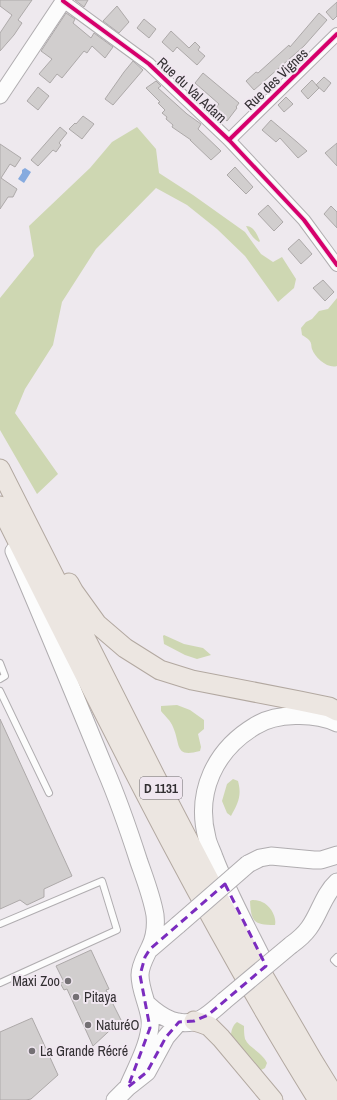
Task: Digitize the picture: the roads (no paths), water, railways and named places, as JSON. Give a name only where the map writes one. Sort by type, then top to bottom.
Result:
[{"type":"main road","points":[[0,465],[74,592],[97,624],[125,648],[160,670],[192,680],[300,701],[337,711]]},
{"type":"main road","name":"D 1131","points":[[0,469],[155,776],[214,889],[337,1100]]},
{"type":"main road","name":"D 1131","points":[[0,506],[182,865],[234,958],[318,1100]]},
{"type":"main road","points":[[0,520],[66,672],[119,803],[151,896],[155,915],[155,929],[150,949],[142,964],[140,975],[150,1020],[149,1037],[128,1088]]},
{"type":"main road","points":[[313,1061],[221,875],[207,838],[204,822],[204,800],[214,768],[223,753],[244,733],[258,724],[276,718],[294,716],[314,717],[337,723]]},
{"type":"main road","points":[[150,949],[248,864],[260,858],[271,856],[321,860],[337,855]]},
{"type":"main road","points":[[115,1100],[147,1072],[166,1037],[186,1022],[200,1019],[208,1015],[304,935],[310,927],[325,897],[337,882]]},
{"type":"main road","points":[[147,1004],[162,1017],[167,1019],[201,1023],[209,1026],[221,1038],[273,1100]]},
{"type":"street","points":[[0,96],[61,1]]},
{"type":"street","name":"Rue du Val Adam","points":[[61,1],[149,64],[229,140],[304,220],[337,265]]},
{"type":"street","name":"Rue des Vignes","points":[[229,140],[337,34]]},
{"type":"lane","points":[[0,663],[6,676],[0,679]]},
{"type":"lane","points":[[0,691],[49,793]]},
{"type":"lane","points":[[0,924],[102,881],[117,930],[0,983]]},
{"type":"lane","points":[[337,957],[334,960],[337,963]]},
{"type":"water","points":[[25,168],[31,172],[24,183],[18,179],[22,173],[22,170]]},
{"type":"place","name":"Maxi Zoo","points":[[68,981]]},
{"type":"place","name":"Pitaya","points":[[76,997]]},
{"type":"place","name":"NaturéO","points":[[88,1025]]},
{"type":"place","name":"La Grande Récré","points":[[32,1051]]}]
